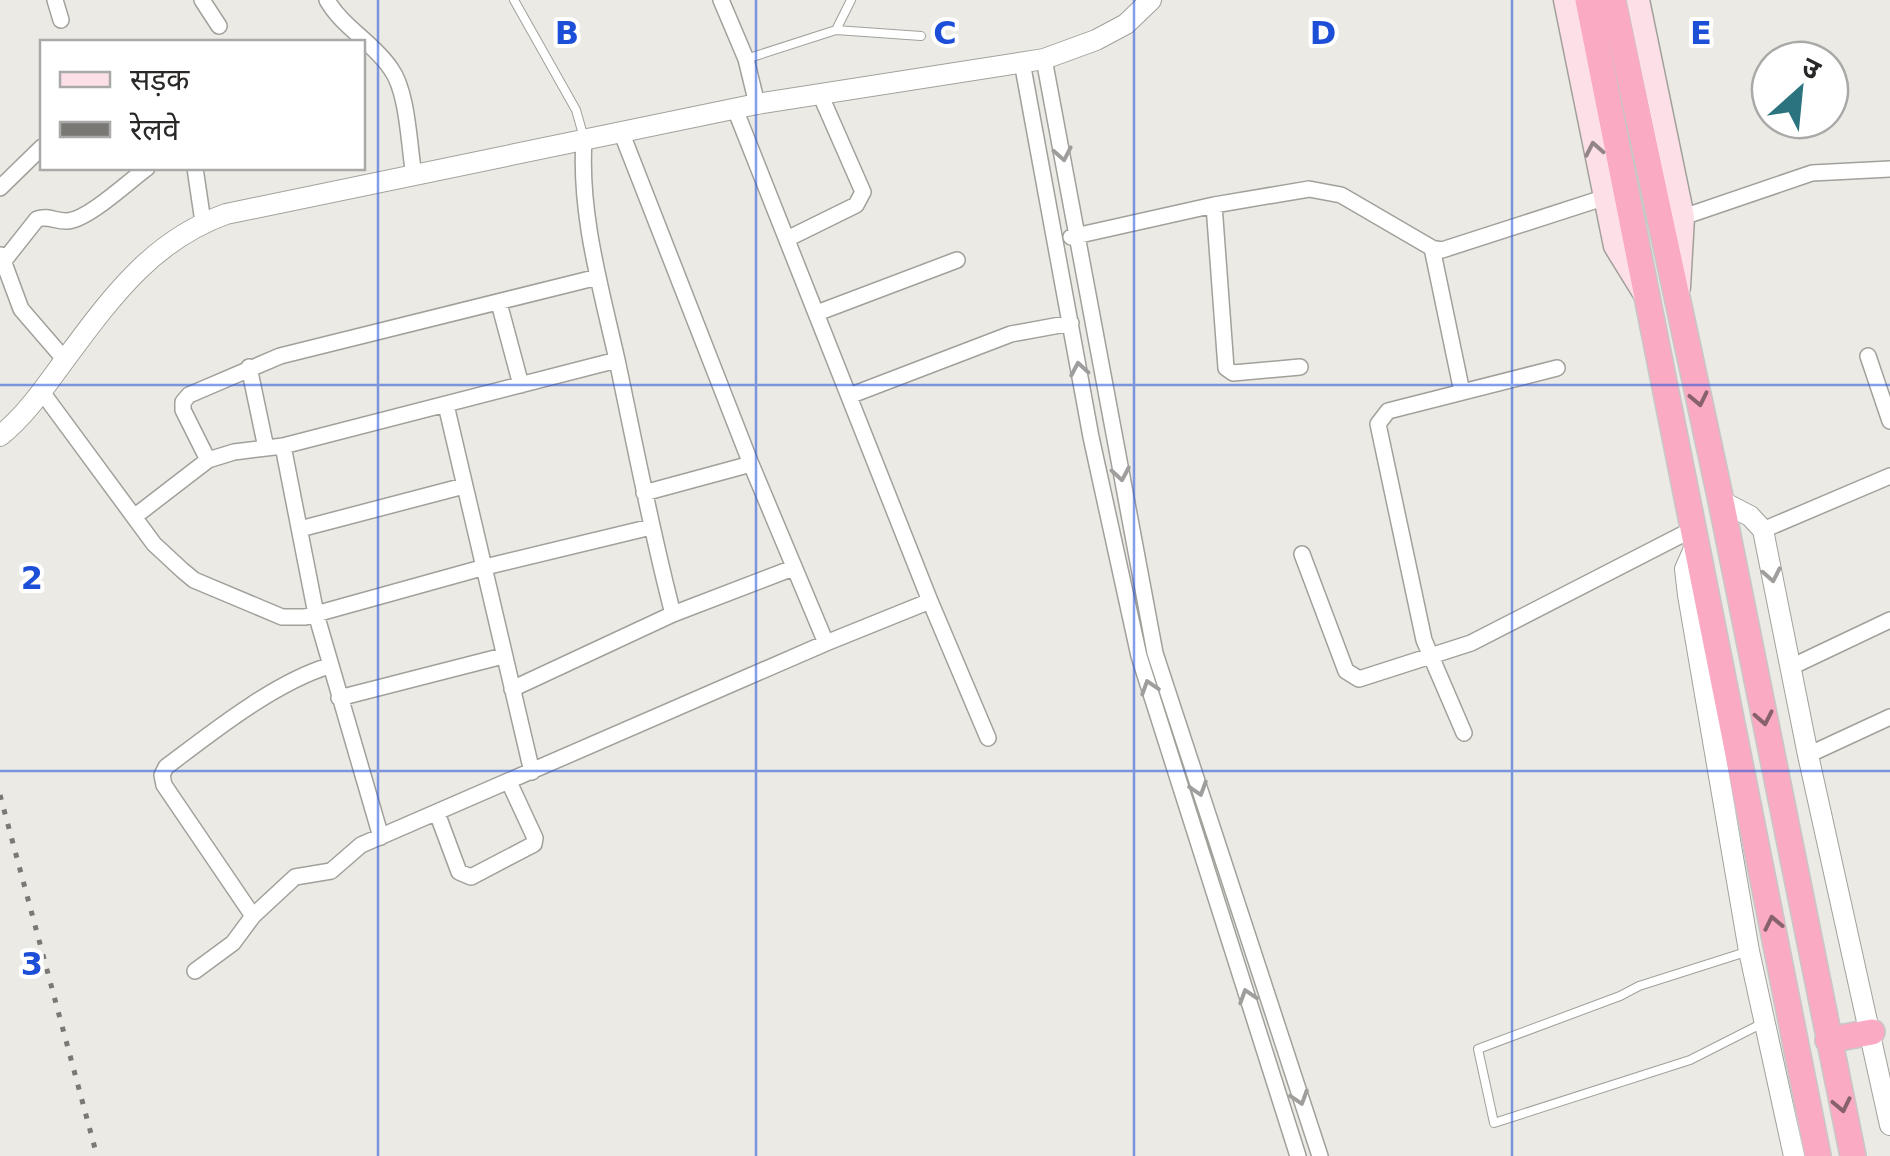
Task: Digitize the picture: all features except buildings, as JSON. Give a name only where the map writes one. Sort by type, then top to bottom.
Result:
[{"type":"highway","points":[[1588,0],[1606,32],[1678,304],[1853,1156]]},
{"type":"highway","points":[[1613,0],[1606,32],[1650,304],[1818,1156]]},
{"type":"highway","points":[[1784,975],[1814,971]]},
{"type":"highway","points":[[1828,1040],[1872,1032]]},
{"type":"main road","points":[[1566,0],[1615,246],[1650,304]]},
{"type":"main road","points":[[1638,0],[1683,218],[1678,304]]},
{"type":"street","points":[[56,0],[61,20]]},
{"type":"street","points":[[202,0],[219,26]]},
{"type":"street","points":[[326,0],[336,16],[363,40]]},
{"type":"street","points":[[721,0],[746,59],[757,104]]},
{"type":"street","points":[[0,436],[42,392],[145,261],[204,222],[226,214],[735,108],[1044,59],[1126,24],[1151,0]]},
{"type":"street","points":[[365,42],[397,78],[414,176]]},
{"type":"street","points":[[1044,59],[1154,654],[1320,1156]]},
{"type":"street","points":[[1022,62],[1091,437],[1139,656],[1298,1156]]},
{"type":"street","points":[[787,238],[856,204],[863,192],[820,94]]},
{"type":"street","points":[[735,108],[988,738]]},
{"type":"street","points":[[622,134],[751,464],[826,643]]},
{"type":"street","points":[[584,140],[582,180],[598,277],[650,527],[674,614]]},
{"type":"street","points":[[0,188],[40,149]]},
{"type":"street","points":[[1683,218],[1812,173],[1890,169]]},
{"type":"street","points":[[65,360],[20,308],[2,257],[37,219],[44,216],[69,221],[144,170]]},
{"type":"street","points":[[196,170],[204,222]]},
{"type":"street","points":[[1057,240],[1214,205],[1326,190],[1432,248],[1452,248],[1603,198]]},
{"type":"street","points":[[1214,205],[1226,368],[1233,373],[1300,367]]},
{"type":"street","points":[[1432,248],[1462,392]]},
{"type":"street","points":[[817,313],[957,260]]},
{"type":"street","points":[[208,460],[182,410],[189,395],[280,356],[598,277]]},
{"type":"street","points":[[498,303],[521,385]]},
{"type":"street","points":[[849,396],[993,340],[1071,323]]},
{"type":"street","points":[[1868,356],[1890,421]]},
{"type":"street","points":[[134,517],[208,460],[222,454],[274,447],[617,360]]},
{"type":"street","points":[[250,367],[300,528],[329,666],[381,837]]},
{"type":"street","points":[[1464,732],[1430,658],[1378,424],[1388,410],[1556,368]]},
{"type":"street","points":[[42,392],[154,544],[194,580],[282,616],[316,614],[650,527]]},
{"type":"street","points":[[446,405],[532,772]]},
{"type":"street","points":[[644,493],[751,464]]},
{"type":"street","points":[[1763,530],[1890,476]]},
{"type":"street","points":[[300,528],[464,486]]},
{"type":"street","points":[[1721,501],[1750,516],[1763,530],[1808,755],[1872,1032],[1884,1061],[1890,1125]]},
{"type":"street","points":[[1302,554],[1351,676],[1367,678],[1471,643],[1696,535]]},
{"type":"street","points":[[1696,535],[1685,569],[1688,595],[1749,951],[1794,1156]]},
{"type":"street","points":[[512,689],[674,614],[793,568]]},
{"type":"street","points":[[195,971],[233,943],[253,916],[295,877],[331,870],[381,837],[930,601]]},
{"type":"street","points":[[1791,667],[1890,620]]},
{"type":"street","points":[[339,698],[503,656]]},
{"type":"street","points":[[253,916],[164,785],[162,776],[166,768],[230,720],[298,678],[329,666]]},
{"type":"street","points":[[1808,755],[1890,717]]},
{"type":"street","points":[[436,813],[459,872],[471,877],[534,844],[535,838],[509,782]]},
{"type":"lane","points":[[514,0],[576,110],[584,140]]},
{"type":"lane","points":[[836,30],[851,0]]},
{"type":"lane","points":[[746,59],[836,30],[922,36]]},
{"type":"lane","points":[[1749,951],[1639,986],[1478,1049],[1494,1122],[1690,1060],[1767,1021]]},
{"type":"railway","points":[[0,795],[97,1156]]}]
